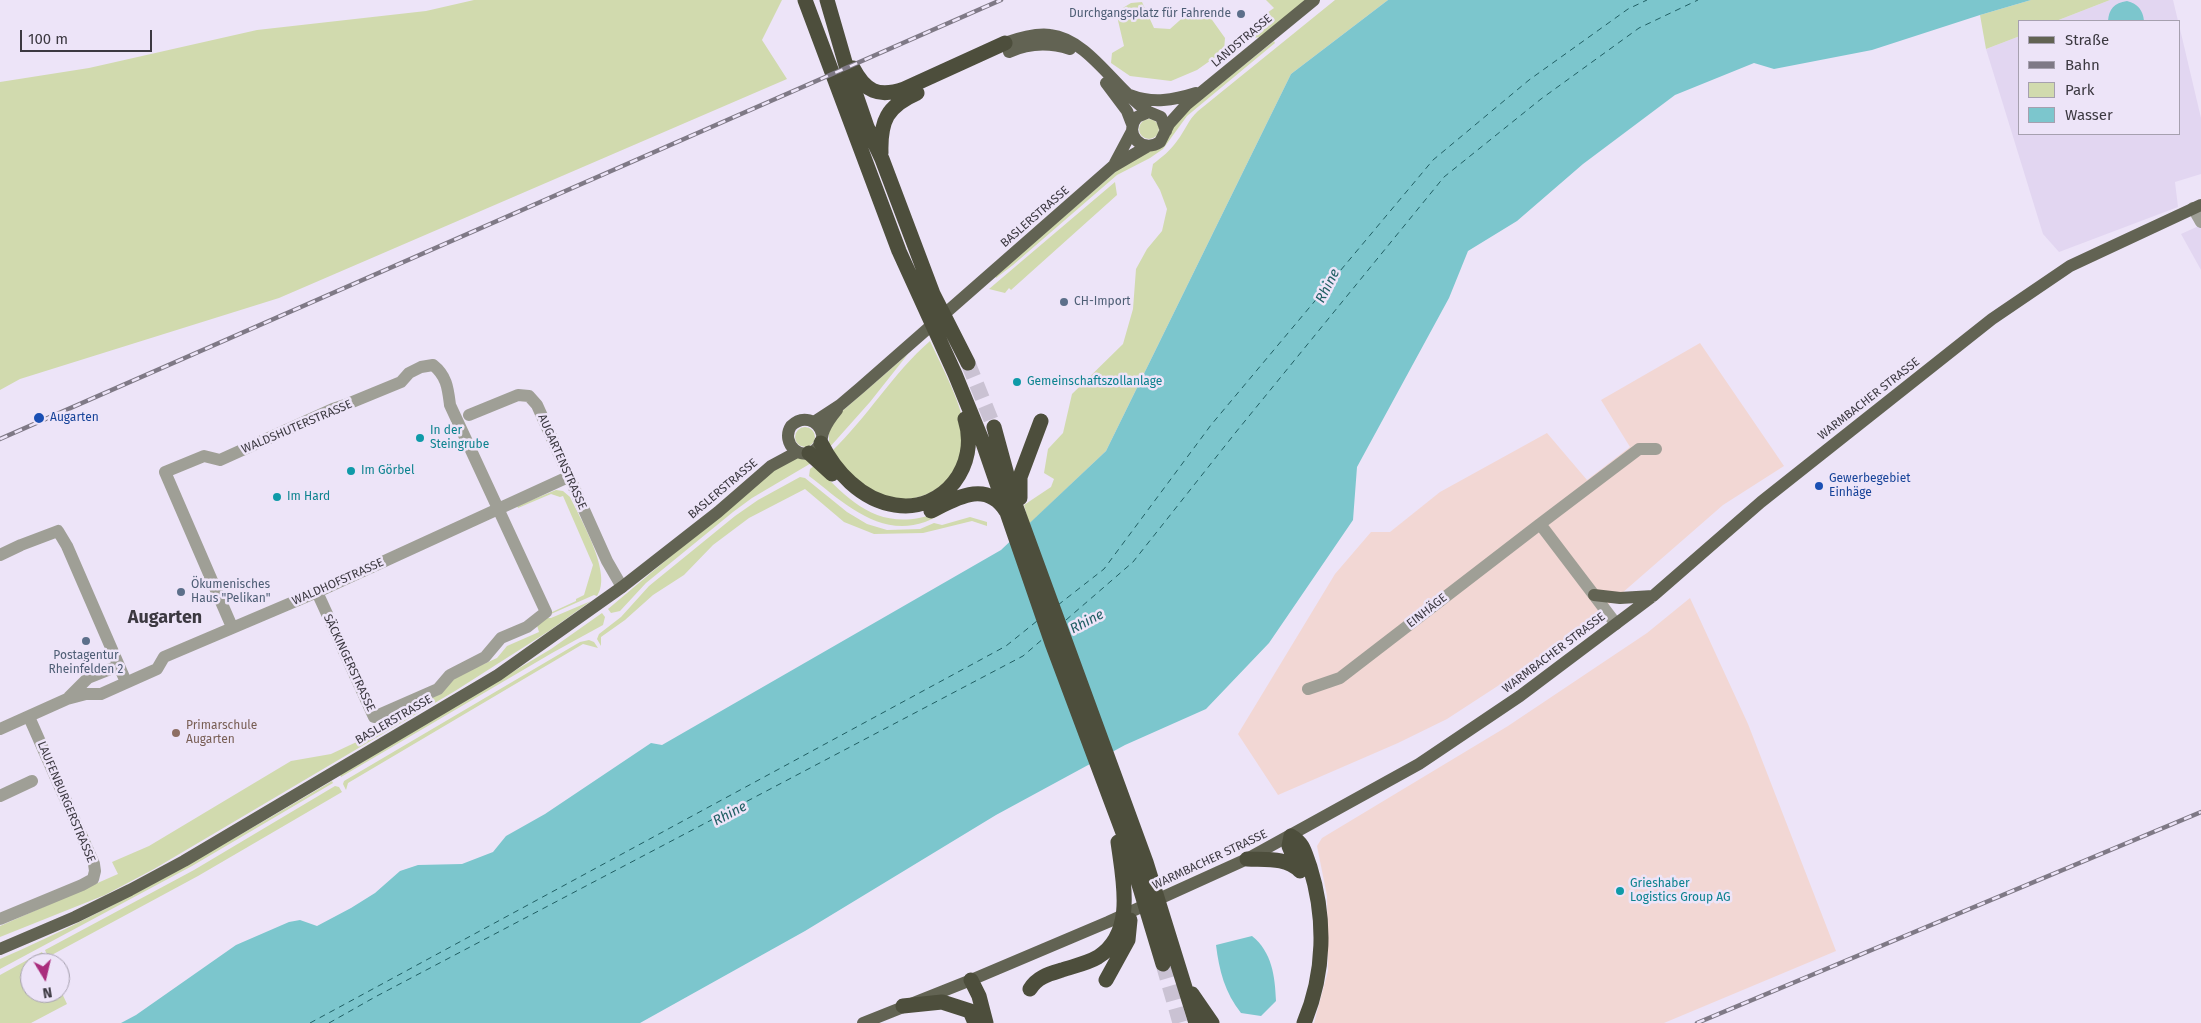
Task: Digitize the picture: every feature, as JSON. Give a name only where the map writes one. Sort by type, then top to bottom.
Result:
[{"type":"highway","points":[[805,0],[899,251],[955,374],[982,440],[1027,534],[1058,639]]},
{"type":"highway","points":[[814,0],[830,66]]},
{"type":"highway","points":[[827,0],[856,97],[882,159],[933,294],[968,363]]},
{"type":"highway","points":[[836,30],[859,79],[870,89],[884,93],[904,89],[1007,48]]},
{"type":"highway","points":[[882,159],[882,128],[886,117],[897,104],[904,98],[1007,48]]},
{"type":"highway","points":[[812,446],[831,462],[852,485],[883,502],[893,505],[914,505],[933,498],[949,488],[965,465],[970,438],[938,340]]},
{"type":"highway","points":[[1014,505],[1020,477],[1041,421]]},
{"type":"highway","points":[[994,427],[1014,505],[1058,639],[1108,776],[1146,862],[1196,1023]]},
{"type":"highway","points":[[812,446],[821,463],[851,494],[862,502],[885,512],[908,515],[921,514],[955,498],[977,493],[1014,505]]},
{"type":"highway","points":[[1030,989],[1038,978],[1096,958],[1105,952],[1117,937],[1122,924],[1123,879],[1108,776]]},
{"type":"highway","points":[[1112,804],[1125,838],[1163,964]]},
{"type":"highway","points":[[1295,1023],[1301,1016],[1308,998],[1316,948],[1316,915],[1313,896],[1289,846],[1290,836],[1299,840],[1303,848],[1316,887],[1321,914],[1320,962],[1314,994],[1304,1023]]},
{"type":"highway","points":[[1106,980],[1124,949],[1130,927],[1130,885],[1125,838]]},
{"type":"highway","points":[[1247,859],[1278,860],[1289,863],[1299,870]]},
{"type":"highway","points":[[1136,877],[1140,913]]},
{"type":"highway","points":[[971,980],[966,1000],[973,1017]]},
{"type":"highway","points":[[971,980],[979,996],[986,1023]]},
{"type":"highway","points":[[1185,984],[1212,1023]]},
{"type":"highway","points":[[903,1006],[942,1002],[973,1017]]},
{"type":"main road","name":"LANDSTRASSE","points":[[1166,131],[1188,104],[1314,0]]},
{"type":"main road","points":[[1041,34],[1063,38],[1083,50],[1136,104],[1164,121],[1166,131],[1160,142],[1148,146],[1139,143],[1127,111],[1113,91],[1080,55],[1070,49],[1048,44],[1007,48],[1041,34]]},
{"type":"main road","points":[[1127,94],[1159,101],[1174,100],[1206,90]]},
{"type":"main road","name":"LANDSTRASSE","points":[[1153,113],[1188,104]]},
{"type":"main road","points":[[1126,154],[1132,128],[1141,114],[1153,113]]},
{"type":"main road","name":"BASLERSTRASSE","points":[[814,422],[840,406],[1126,154],[1148,146]]},
{"type":"main road","name":"WARMBACHER STRASSE","points":[[863,1023],[971,980],[1190,886],[1247,859],[1419,764],[1520,696],[1653,596],[1769,496],[1992,319],[2070,266],[2197,206]]},
{"type":"main road","name":"BASLERSTRASSE","points":[[0,949],[83,913],[184,861],[498,675],[622,587],[718,512],[771,466],[812,446],[840,406]]},
{"type":"main road","points":[[803,419],[818,425],[812,446],[792,449],[788,439],[789,429],[794,423],[803,419]]},
{"type":"main road","name":"BASLERSTRASSE","points":[[771,466],[788,439]]},
{"type":"main road","points":[[1594,595],[1605,598],[1653,596]]},
{"type":"street","points":[[2197,206],[2201,222]]},
{"type":"street","name":"WALDSHUTERSTRASSE","points":[[232,628],[165,472],[204,456],[220,460],[333,408],[401,382],[409,373],[421,367],[433,365],[441,371],[445,379],[448,386],[450,405],[499,508]]},
{"type":"street","name":"AUGARTENSTRASSE","points":[[468,415],[518,395],[529,396],[537,405],[568,478],[607,561],[622,587]]},
{"type":"street","name":"EINHÄGE","points":[[1308,689],[1340,678],[1640,449],[1656,449]]},
{"type":"street","name":"WALDHOFSTRASSE","points":[[0,729],[67,699],[86,694],[101,694],[157,669],[164,657],[317,592],[568,478]]},
{"type":"street","name":"SÄCKINGERSTRASSE","points":[[317,592],[374,717],[438,689],[450,675],[485,657],[501,638],[527,627],[539,615],[546,612],[499,508]]},
{"type":"street","points":[[1540,524],[1616,624]]},
{"type":"street","points":[[0,555],[21,544],[58,531],[126,682]]},
{"type":"street","points":[[67,699],[88,678],[118,666]]},
{"type":"street","name":"LAUFENBURGERSTRASSE","points":[[0,919],[82,885],[93,879],[95,870],[29,717]]},
{"type":"street","points":[[0,796],[32,781]]},
{"type":"shaded area","points":[[2110,0],[2173,0],[2178,20],[2059,20]]},
{"type":"shaded area","points":[[2181,33],[2201,118],[2201,174],[2175,182],[2178,207],[2059,252],[2043,234],[1986,49],[2018,37],[2018,135],[2181,135]]},
{"type":"shaded area","points":[[2201,225],[2201,270],[2181,234]]},
{"type":"shaded area","points":[[1700,343],[1784,466],[1723,505],[1590,621],[1510,678],[1447,719],[1398,743],[1278,795],[1238,734],[1335,574],[1371,532],[1390,532],[1440,492],[1547,433],[1587,480],[1630,447],[1601,400]]},
{"type":"shaded area","points":[[1690,598],[1748,724],[1836,951],[1664,1023],[1314,1023],[1328,971],[1327,896],[1317,846],[1322,838],[1508,726],[1647,633]]},
{"type":"green space","points":[[474,0],[782,0],[762,40],[787,79],[279,298],[20,379],[0,390],[0,82],[89,68],[257,30],[426,11]]},
{"type":"green space","points":[[1266,0],[1308,0],[1261,37],[1249,37],[1248,31],[1254,22],[1274,8]]},
{"type":"green space","points":[[1335,0],[1388,0],[1291,74],[1106,451],[1029,524],[1024,505],[1051,487],[1054,479],[1044,473],[1048,449],[1063,433],[1072,394],[1123,344],[1133,309],[1136,269],[1147,249],[1162,231],[1167,209],[1160,190],[1151,175],[1153,164],[1174,145],[1198,111]]},
{"type":"green space","points":[[2031,0],[2110,0],[2059,20],[2018,20],[2018,37],[1986,49],[1980,15]]},
{"type":"green space","points":[[1142,2],[1154,28],[1170,29],[1188,13],[1210,17],[1225,38],[1224,51],[1197,70],[1171,81],[1130,76],[1111,63],[1112,53],[1124,46],[1116,12],[1131,3]]},
{"type":"green space","points":[[1274,41],[1275,43],[1187,116],[1163,149],[1117,175],[996,278],[995,276],[1178,118]]},
{"type":"green space","points":[[1149,119],[1156,122],[1159,129],[1156,136],[1149,139],[1142,136],[1139,129],[1142,122]]},
{"type":"green space","points":[[1115,182],[1117,195],[1011,290],[1009,288],[1005,293],[989,289]]},
{"type":"green space","points":[[930,341],[957,400],[964,424],[963,446],[959,464],[943,484],[925,495],[904,499],[882,495],[860,482],[831,452],[904,367]]},
{"type":"green space","points":[[908,354],[870,402],[829,448],[829,431],[840,413]]},
{"type":"green space","points":[[805,427],[812,430],[815,437],[812,444],[805,447],[798,444],[795,437],[798,430]]},
{"type":"green space","points":[[796,457],[813,462],[752,498],[733,512],[646,583],[620,611],[611,613],[608,609],[777,467]]},
{"type":"green space","points":[[815,465],[837,488],[861,507],[887,518],[903,520],[919,518],[963,502],[925,522],[908,526],[892,525],[862,515],[809,476],[810,469]]},
{"type":"green space","points":[[800,477],[805,478],[847,512],[867,524],[887,530],[920,529],[934,523],[942,525],[970,517],[987,522],[987,526],[972,521],[923,533],[874,534],[844,522],[805,489],[749,518],[713,545],[684,575],[653,595],[625,620],[601,637],[601,646],[597,639],[599,634],[621,617],[649,586],[735,516],[758,500]]},
{"type":"green space","points":[[556,490],[563,491],[570,497],[588,533],[598,561],[601,586],[597,596],[594,595],[551,614],[584,595],[593,565],[563,496],[551,494],[518,508],[517,506]]},
{"type":"green space","points":[[591,601],[549,631],[455,691],[154,869],[105,895],[0,937],[0,926],[118,874],[112,862],[149,846],[291,761],[331,754],[365,738],[363,734],[381,727],[378,720],[453,678],[497,658],[507,646],[539,632],[536,622],[551,618]]},
{"type":"green space","points":[[602,613],[605,617],[603,625],[341,777],[340,775],[551,649]]},
{"type":"green space","points":[[589,640],[594,642],[598,648],[583,644],[348,783],[346,790],[343,784],[344,781],[580,642]]},
{"type":"green space","points":[[332,781],[333,783],[192,866],[30,953],[20,953],[20,958],[0,969],[0,959],[127,898]]},
{"type":"green space","points":[[335,786],[339,787],[342,792],[198,876],[55,953],[46,953],[45,950],[194,870]]},
{"type":"green space","points":[[20,964],[20,1003],[67,1004],[31,1023],[0,1023],[0,975]]},
{"type":"water","name":"Rhine","points":[[1388,0],[2031,0],[1872,50],[1774,69],[1754,63],[1675,95],[1583,164],[1517,221],[1468,251],[1449,298],[1357,467],[1353,520],[1269,643],[1206,709],[1125,745],[996,815],[805,931],[640,1023],[121,1023],[136,1015],[236,945],[289,922],[300,920],[317,926],[375,893],[400,871],[418,865],[462,864],[493,852],[506,836],[545,814],[651,743],[662,745],[1001,550],[1106,451],[1291,74]]},
{"type":"water","points":[[2127,1],[2134,4],[2139,8],[2144,20],[2108,20],[2113,7]]},
{"type":"water","points":[[1252,936],[1259,942],[1268,957],[1275,983],[1276,1001],[1261,1016],[1241,1013],[1235,1005],[1224,981],[1216,945]]},
{"type":"ferry route","points":[[1058,605],[1104,569],[1211,425],[1433,160],[1529,80],[1628,9],[1647,0]]},
{"type":"ferry route","points":[[1066,620],[1133,562],[1236,432],[1444,177],[1541,99],[1639,28],[1698,0]]},
{"type":"ferry route","points":[[310,1023],[1006,646],[1037,621]]},
{"type":"ferry route","points":[[329,1023],[1023,656],[1044,638]]},
{"type":"tunnel","points":[[968,363],[994,427]]},
{"type":"tunnel","points":[[1163,964],[1180,1023]]},
{"type":"railway","points":[[0,439],[1001,0]]},
{"type":"railway","points":[[1697,1023],[2201,812]]},
{"type":"place","name":"Durchgangsplatz für Fahrende","points":[[1241,14]]},
{"type":"place","name":"CH-Import","points":[[1064,302]]},
{"type":"place","name":"Gemeinschaftszollanlage","points":[[1017,382]]},
{"type":"place","name":"Augarten","points":[[39,418]]},
{"type":"place","name":"In der Steingrube","points":[[420,438]]},
{"type":"place","name":"Im Görbel","points":[[351,471]]},
{"type":"place","name":"Gewerbegebiet Einhäge","points":[[1819,486]]},
{"type":"place","name":"Im Hard","points":[[277,497]]},
{"type":"place","name":"Ökumenisches Haus \"Pelikan\"","points":[[181,592]]},
{"type":"place","name":"Postagentur Rheinfelden 2","points":[[86,641]]},
{"type":"place","name":"Primarschule Augarten","points":[[176,733]]},
{"type":"place","name":"Grieshaber Logistics Group AG","points":[[1620,891]]},
{"type":"district","name":"Augarten","points":[[165,618]]}]
